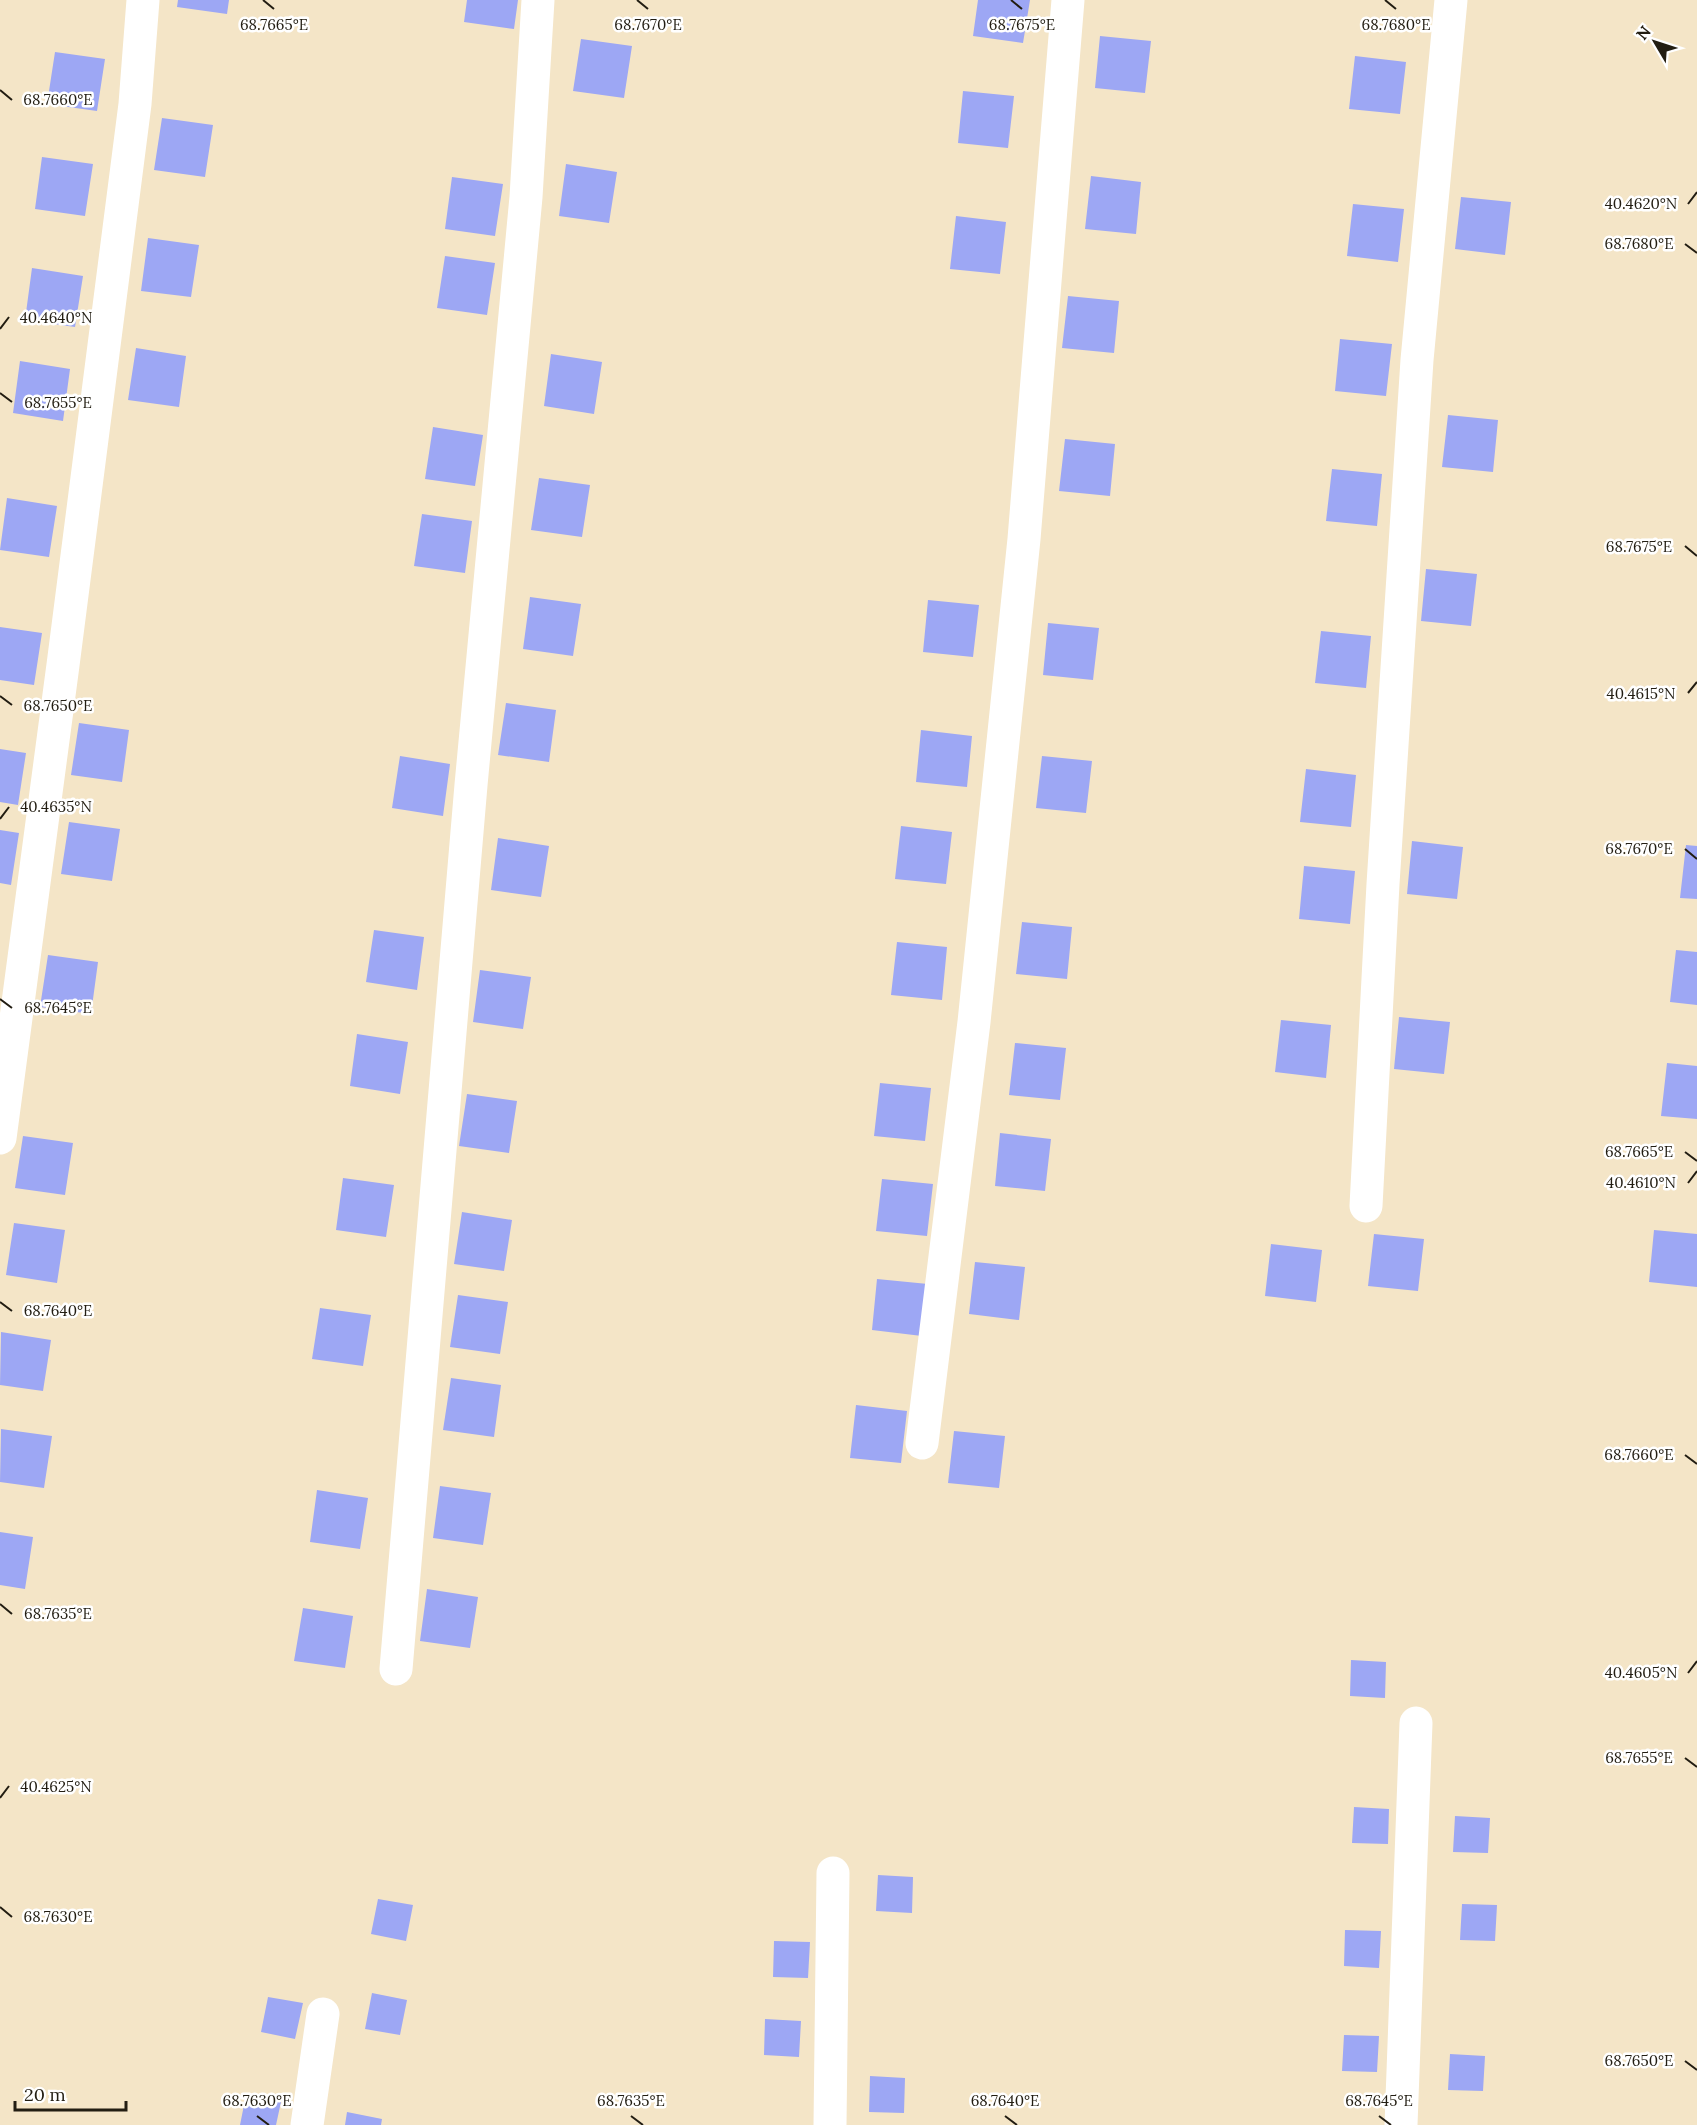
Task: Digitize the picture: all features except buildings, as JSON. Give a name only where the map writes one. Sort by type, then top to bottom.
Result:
[{"type":"street","points":[[0,1138],[135,104],[143,0]]},
{"type":"street","points":[[396,1669],[467,833],[526,197],[538,0]]},
{"type":"street","points":[[922,1443],[975,1022],[1024,539],[1068,0]]},
{"type":"street","points":[[1365,1206],[1417,360],[1451,0]]},
{"type":"street","points":[[1401,2125],[1416,1723]]},
{"type":"street","points":[[830,2125],[833,1873]]},
{"type":"street","points":[[307,2125],[324,2014]]}]
